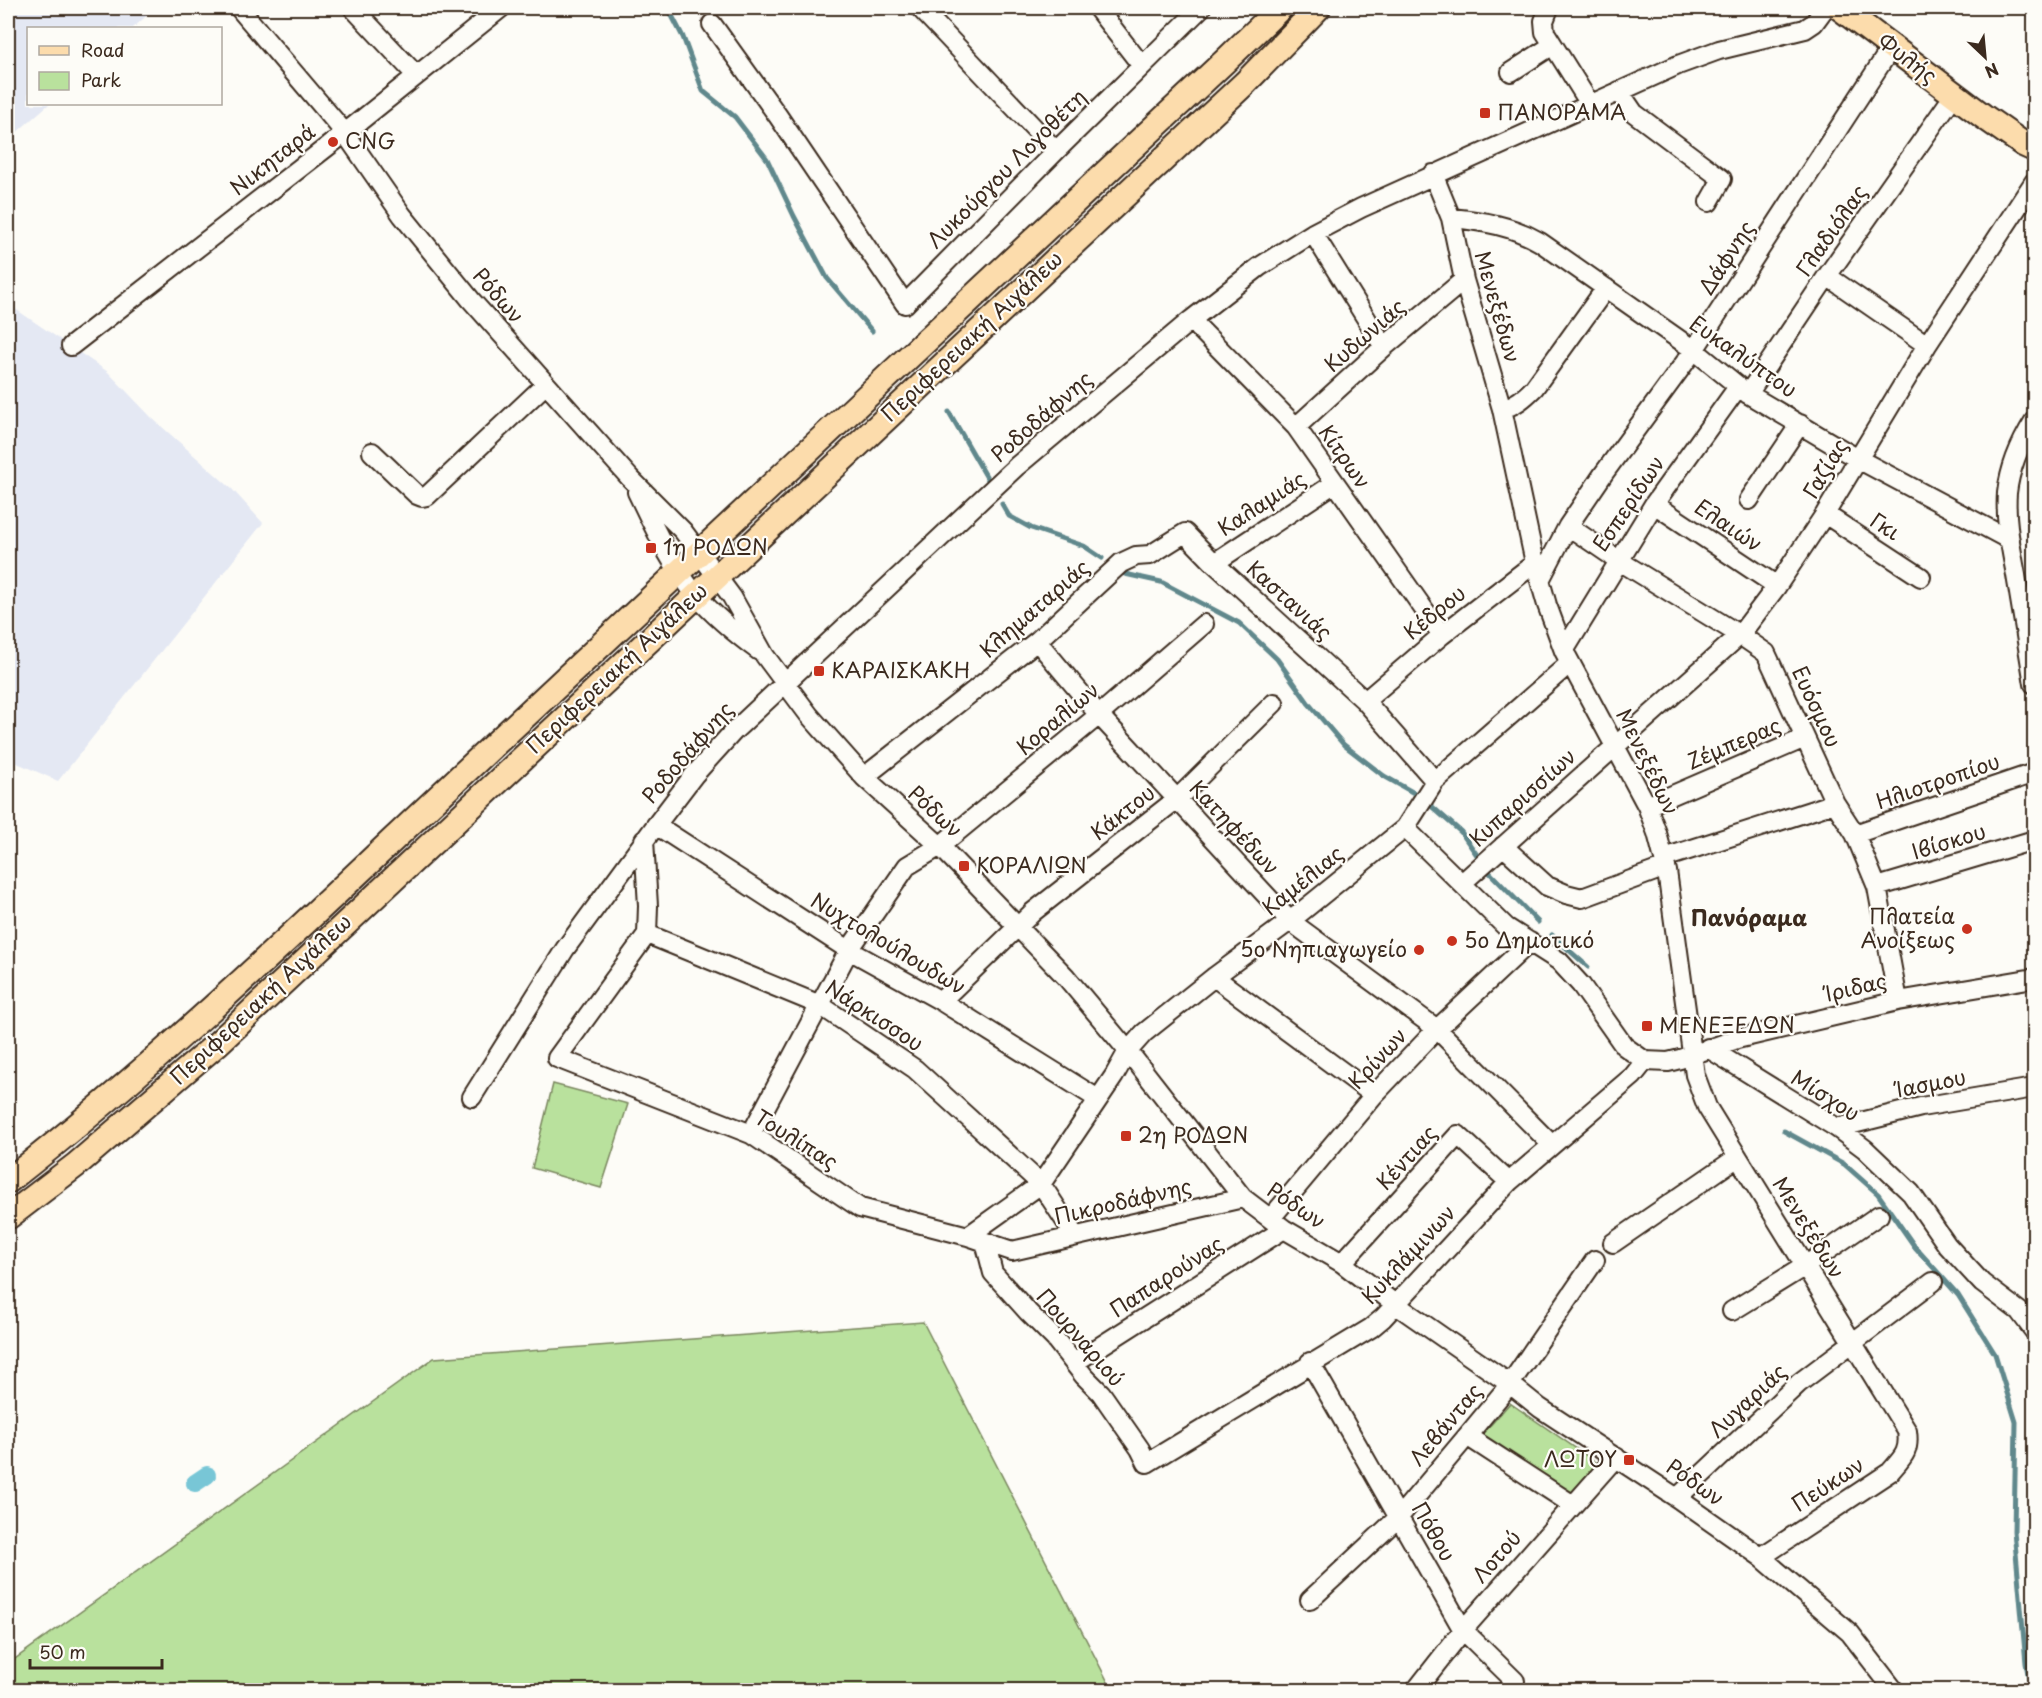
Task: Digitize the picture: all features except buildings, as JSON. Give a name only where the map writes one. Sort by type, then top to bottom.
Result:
[{"type":"main road","name":"Περιφερειακή Αιγάλεω","points":[[8,1181],[56,1143],[197,1022],[1280,8]]},
{"type":"main road","name":"Περιφερειακή Αιγάλεω","points":[[8,1217],[76,1165],[217,1044],[1245,83],[1318,8]]},
{"type":"main road","name":"Φυλής","points":[[1840,8],[1954,95],[2023,144],[2034,149]]},
{"type":"street","name":"Ρόδων","points":[[240,8],[345,133],[422,241],[471,300],[630,478],[683,531],[732,597],[765,656],[808,715],[864,777],[940,846],[1066,977],[1128,1051],[1244,1198],[1278,1223],[1342,1263],[1540,1408],[1677,1498],[1761,1557],[1850,1633],[1894,1690]]},
{"type":"street","points":[[353,8],[416,75]]},
{"type":"street","points":[[920,8],[1056,151]]},
{"type":"street","points":[[1097,8],[1142,66]]},
{"type":"street","name":"Λυκούργου Λογοθέτη","points":[[712,24],[778,116],[905,304],[1201,8]]},
{"type":"street","points":[[1549,8],[1544,21],[1545,32],[1590,104]]},
{"type":"street","name":"Ροδοδάφνης","points":[[472,1097],[565,949],[644,840],[713,753],[784,683],[1017,466],[1191,320],[1259,267],[1313,233],[1432,174],[1710,53],[1805,29],[1814,23],[1825,8]]},
{"type":"street","name":"Νικηταρά","points":[[71,346],[345,133],[495,9]]},
{"type":"street","points":[[1511,72],[1553,45]]},
{"type":"street","name":"Δάφνης","points":[[1537,571],[1604,473],[1694,350],[1891,48]]},
{"type":"street","points":[[1619,92],[1634,113],[1722,179],[1709,202]]},
{"type":"street","name":"Γλαδιόλας","points":[[1743,390],[1827,276],[1954,95]]},
{"type":"street","name":"Μενεξέδων","points":[[1432,174],[1451,218],[1464,280],[1502,409],[1537,571],[1567,657],[1647,806],[1665,862],[1700,1052],[1700,1091],[1738,1157],[1907,1431],[1909,1442]]},
{"type":"street","name":"Γαζίας","points":[[1615,745],[1740,635],[1777,586],[1825,514],[1927,345],[2034,183]]},
{"type":"street","name":"Ευκαλύπτου","points":[[1451,218],[1477,220],[1521,231],[1694,350],[1743,390],[1858,459],[2010,540]]},
{"type":"street","points":[[1313,233],[1384,347]]},
{"type":"street","points":[[1827,276],[1927,345]]},
{"type":"street","name":"Κυδωνιάς","points":[[1296,427],[1384,347],[1464,280]]},
{"type":"street","points":[[1502,409],[1513,406],[1534,388],[1606,288]]},
{"type":"street","name":"Κίτρων","points":[[1191,320],[1296,427],[1442,635]]},
{"type":"street","points":[[372,452],[417,495],[427,496],[546,384]]},
{"type":"street","name":"Εσπερίδων","points":[[1567,657],[1618,560],[1654,504],[1743,390]]},
{"type":"street","points":[[2034,421],[2021,444],[2010,481],[2007,513],[2034,684]]},
{"type":"street","points":[[1749,500],[1800,424]]},
{"type":"street","name":"Ρόδων","points":[[630,478],[666,549],[696,595],[735,633],[765,656]]},
{"type":"street","name":"Καλαμιάς","points":[[1214,563],[1335,483]]},
{"type":"street","name":"Ελαιών","points":[[1654,504],[1777,586]]},
{"type":"street","name":"Γκι","points":[[1825,514],[1921,577]]},
{"type":"street","name":"Ευόσμου","points":[[1568,526],[1766,653],[1835,803],[1855,834],[1877,887],[1899,1001]]},
{"type":"street","name":"Καστανιάς","points":[[1185,533],[1214,563],[1365,701],[1435,781]]},
{"type":"street","name":"Κληματαριάς","points":[[864,777],[1037,641],[1121,563],[1136,556],[1150,555],[1185,533]]},
{"type":"street","name":"Κέδρου","points":[[1365,701],[1442,635],[1537,571]]},
{"type":"street","name":"Κοραλίων","points":[[751,1134],[849,950],[907,866],[940,846],[1099,715],[1204,624]]},
{"type":"street","name":"Κατηφέδων","points":[[1037,641],[1099,715],[1290,921],[1437,1029],[1551,1144]]},
{"type":"street","name":"Καμέλιας","points":[[976,1239],[1041,1184],[1128,1051],[1144,1033],[1214,977],[1290,921],[1405,828],[1435,781],[1567,657]]},
{"type":"street","name":"Κάκτου","points":[[941,1001],[1033,912],[1177,799],[1275,703]]},
{"type":"street","name":"Ζέμπερας","points":[[1647,806],[1805,738]]},
{"type":"street","name":"Κυπαρισσίων","points":[[1462,884],[1615,745]]},
{"type":"street","name":"Ηλιοτροπίου","points":[[1855,834],[2034,773]]},
{"type":"street","points":[[1503,846],[1547,886],[1582,898],[1665,862],[1835,803]]},
{"type":"street","name":"Νυχτολούλουδων","points":[[656,825],[849,950],[941,1001],[1098,1099]]},
{"type":"street","points":[[1405,828],[1506,927],[1559,962],[1591,998],[1624,1046],[1645,1061]]},
{"type":"street","points":[[644,840],[648,906],[647,934]]},
{"type":"street","name":"Ιβίσκου","points":[[1877,887],[2034,840]]},
{"type":"street","name":"Νάρκισσου","points":[[647,934],[820,1005],[915,1069],[1041,1184],[1075,1236]]},
{"type":"street","name":"Τουλίπας","points":[[647,934],[557,1058],[751,1134],[860,1208],[1012,1251]]},
{"type":"street","name":"Κρίνων","points":[[1278,1223],[1374,1095],[1437,1029],[1530,942]]},
{"type":"street","points":[[1214,977],[1374,1095]]},
{"type":"street","name":"Ίριδας","points":[[1645,1061],[1668,1062],[1737,1039],[1899,1001],[2034,978]]},
{"type":"street","name":"Μίσχου","points":[[1700,1052],[1837,1128],[1866,1149],[1911,1193],[1947,1245],[1982,1283],[2019,1311],[2034,1331]]},
{"type":"street","name":"Κυκλάμινων","points":[[1147,1463],[1310,1362],[1371,1328],[1509,1182],[1633,1076],[1645,1061]]},
{"type":"street","name":"Ίασμου","points":[[1837,1128],[1922,1107],[2034,1090]]},
{"type":"street","name":"Κέντιας","points":[[1342,1263],[1458,1135],[1509,1182]]},
{"type":"street","points":[[1613,1243],[1738,1157]]},
{"type":"street","name":"Πικροδάφνης","points":[[1012,1251],[1244,1198]]},
{"type":"street","points":[[1732,1311],[1805,1266],[1879,1215]]},
{"type":"street","name":"Παπαρούνας","points":[[1074,1363],[1278,1223]]},
{"type":"street","name":"Πουρναριού","points":[[976,1239],[993,1273],[1055,1339],[1101,1393],[1140,1449],[1147,1463]]},
{"type":"street","name":"Λεβάντας","points":[[1310,1600],[1399,1517],[1467,1436],[1510,1384],[1595,1260]]},
{"type":"street","name":"Λυγαριάς","points":[[1677,1498],[1799,1383],[1933,1282]]},
{"type":"street","name":"Πόθου","points":[[1310,1362],[1463,1630],[1511,1686]]},
{"type":"street","points":[[1467,1436],[1573,1505]]},
{"type":"street","name":"Πεύκων","points":[[1761,1557],[1890,1472],[1906,1454],[1909,1442]]},
{"type":"street","name":"Λοτού","points":[[1416,1690],[1463,1630],[1616,1457]]},
{"type":"shaded area","points":[[13,8],[150,8],[153,10],[134,27],[27,27],[27,105],[48,105],[8,140],[8,12]]},
{"type":"shaded area","points":[[8,304],[108,372],[152,418],[232,489],[263,523],[58,781],[8,759]]},
{"type":"green space","points":[[553,1084],[628,1104],[601,1188],[532,1168]]},
{"type":"green space","points":[[923,1322],[1112,1690],[8,1690],[8,1664],[434,1358]]},
{"type":"green space","points":[[1510,1403],[1600,1465],[1572,1496],[1480,1437]]},
{"type":"waterway","points":[[668,8],[683,37],[703,91],[735,117],[767,159],[827,278],[872,331]]},
{"type":"waterway","points":[[949,412],[990,483]]},
{"type":"waterway","points":[[1002,504],[1009,516],[1031,528],[1084,546],[1102,558]]},
{"type":"waterway","points":[[1120,571],[1161,582],[1239,623],[1277,659],[1309,704],[1344,745],[1384,776],[1414,793]]},
{"type":"waterway","points":[[1429,804],[1461,832],[1479,858]]},
{"type":"waterway","points":[[1489,872],[1538,922]]},
{"type":"waterway","points":[[1552,935],[1588,967]]},
{"type":"waterway","points":[[1784,1131],[1844,1164],[1878,1194],[1915,1247],[1958,1295],[1995,1354],[2016,1422],[2014,1531],[2026,1663],[2031,1690]]},
{"type":"waterway","points":[[195,1483],[207,1475]]},
{"type":"place","name":"ΠΑΝΟΡΑΜΑ","points":[[1485,113]]},
{"type":"place","name":"CNG","points":[[333,142]]},
{"type":"place","name":"1η ΡΟΔΩΝ","points":[[651,548]]},
{"type":"place","name":"ΚΑΡΑΙΣΚΑΚΗ","points":[[819,671]]},
{"type":"place","name":"ΚΟΡΑΛΙΩΝ","points":[[964,866]]},
{"type":"place","name":"Πλατεία Ανοίξεως","points":[[1967,929]]},
{"type":"place","name":"5ο Δημοτικό","points":[[1452,941]]},
{"type":"place","name":"5ο Νηπιαγωγείο","points":[[1419,950]]},
{"type":"place","name":"ΜΕΝΕΞΕΔΩΝ","points":[[1647,1026]]},
{"type":"place","name":"2η ΡΟΔΩΝ","points":[[1126,1136]]},
{"type":"place","name":"ΛΩΤΟΥ","points":[[1629,1460]]},
{"type":"district","name":"Πανόραμα","points":[[1749,918]]}]
